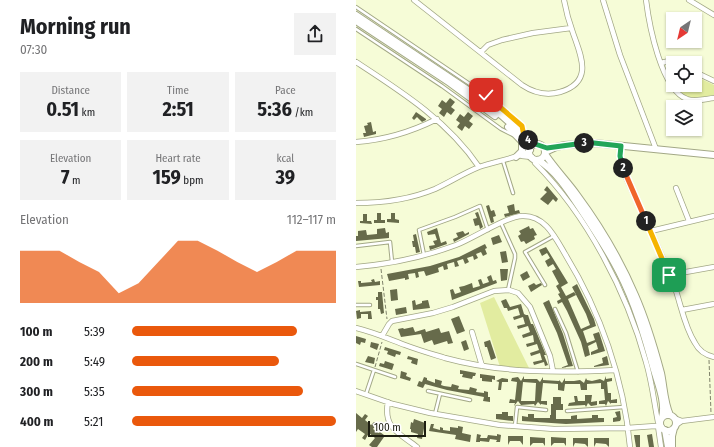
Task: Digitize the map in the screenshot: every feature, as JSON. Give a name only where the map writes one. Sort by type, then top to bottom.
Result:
[{"type":"street","points":[[414,0],[522,85],[531,90],[543,93],[558,92],[569,89],[575,84],[582,72],[582,57],[571,28],[564,0]]},
{"type":"street","points":[[603,0],[620,55],[656,149]]},
{"type":"street","points":[[646,0],[651,31],[661,64],[670,84],[680,96],[687,99],[695,100],[714,98]]},
{"type":"street","points":[[689,0],[714,15]]},
{"type":"street","points":[[356,15],[468,90],[495,110],[521,138],[533,156],[553,172],[572,196],[602,241],[620,273],[648,347],[663,408],[660,447]]},
{"type":"street","points":[[356,21],[481,105],[521,138],[536,144],[540,144],[549,161],[576,193],[594,219],[611,247],[635,296],[659,365],[667,405],[675,426],[672,436],[672,447]]},
{"type":"street","points":[[481,52],[488,45],[502,40],[533,33],[571,28]]},
{"type":"street","points":[[356,62],[395,88],[437,120],[462,145],[479,168]]},
{"type":"street","points":[[661,64],[666,62]]},
{"type":"street","points":[[702,75],[714,81]]},
{"type":"street","points":[[356,141],[383,139],[404,133],[437,120]]},
{"type":"street","points":[[518,156],[522,151],[521,138]]},
{"type":"street","points":[[356,203],[385,201],[411,196],[433,189],[479,168],[518,156],[533,156],[542,158],[544,151],[547,148],[565,145],[587,143],[714,155]]},
{"type":"street","points":[[533,156],[532,146],[536,144]]},
{"type":"street","points":[[621,146],[621,163],[624,173],[651,231],[695,343],[700,350],[711,356]]},
{"type":"street","points":[[549,161],[550,153],[555,147]]},
{"type":"street","points":[[676,188],[689,222]]},
{"type":"street","points":[[356,267],[392,262],[424,255],[457,245],[517,216],[532,217],[546,225],[579,277],[594,308],[610,350],[620,385],[630,447]]},
{"type":"street","points":[[651,231],[714,216]]},
{"type":"street","points":[[669,275],[714,267]]},
{"type":"street","points":[[383,337],[388,325],[397,319],[433,313],[494,291],[508,290],[518,293],[530,307],[550,356],[553,371]]},
{"type":"street","points":[[682,310],[714,304]]},
{"type":"street","points":[[356,328],[446,358],[482,366],[578,372],[615,370]]},
{"type":"street","points":[[472,332],[482,366]]},
{"type":"street","points":[[356,391],[388,402],[435,414],[515,427],[554,429],[627,428],[661,424],[671,430],[682,421],[713,418]]},
{"type":"street","points":[[388,402],[386,412],[390,425],[417,447]]},
{"type":"street","points":[[668,447],[661,424],[665,415],[672,416],[682,421]]},
{"type":"lane","points":[[356,7],[486,95],[522,126],[521,138],[501,129],[442,86],[356,29]]},
{"type":"lane","points":[[503,161],[513,193]]},
{"type":"lane","points":[[424,255],[419,230],[480,206],[488,230]]},
{"type":"lane","points":[[501,223],[515,258],[508,290]]},
{"type":"lane","points":[[545,285],[525,252],[554,236]]},
{"type":"lane","points":[[356,246],[390,242],[392,262]]},
{"type":"lane","points":[[356,305],[370,305]]},
{"type":"lane","points":[[554,309],[566,333],[578,372]]},
{"type":"lane","points":[[356,364],[395,377]]},
{"type":"lane","points":[[366,394],[374,370]]},
{"type":"lane","points":[[428,391],[470,400]]},
{"type":"lane","points":[[435,414],[440,394]]},
{"type":"lane","points":[[515,427],[517,407],[546,410]]},
{"type":"lane","points":[[567,411],[624,407]]},
{"type":"path","points":[[381,264],[388,325]]},
{"type":"path","points":[[374,370],[383,337]]},
{"type":"path","points":[[711,356],[713,418]]},
{"type":"green space","points":[[702,79],[714,85],[714,97],[697,99],[687,97],[681,92],[702,92]]},
{"type":"green space","points":[[494,297],[530,370],[500,367],[480,303]]},
{"type":"building","points":[[450,98],[455,102],[451,107],[455,110],[451,115],[447,112],[444,117],[439,113],[442,109],[438,106],[442,100],[446,103]]},
{"type":"building","points":[[416,112],[426,120],[422,122],[417,117],[414,120],[412,118]]},
{"type":"building","points":[[468,112],[473,116],[469,121],[473,124],[469,129],[465,126],[462,131],[457,127],[460,123],[456,120],[460,114],[464,117]]},
{"type":"building","points":[[371,122],[373,132],[376,131],[376,134],[364,137],[363,133],[366,133],[364,126]]},
{"type":"building","points":[[547,186],[558,199],[556,202],[553,199],[548,205],[540,199],[547,192],[544,190]]},
{"type":"building","points":[[514,204],[515,211],[519,210],[520,213],[505,217],[504,214],[509,213],[507,206]]},
{"type":"building","points":[[489,205],[491,211],[494,210],[496,216],[493,217],[494,222],[491,223],[486,206]]},
{"type":"building","points":[[478,212],[483,227],[480,229],[479,225],[475,226],[473,219],[477,218],[475,213]]},
{"type":"building","points":[[377,213],[381,213],[381,220],[385,220],[385,223],[374,223],[374,220],[377,220]]},
{"type":"building","points":[[391,213],[395,213],[395,219],[399,220],[399,223],[387,222],[387,219],[391,219]]},
{"type":"building","points":[[363,214],[367,214],[367,221],[371,221],[372,224],[360,223],[360,221],[363,221]]},
{"type":"building","points":[[529,226],[530,229],[533,228],[537,235],[534,236],[535,239],[526,244],[524,241],[521,242],[518,236],[521,234],[519,231]]},
{"type":"building","points":[[385,228],[386,233],[389,232],[389,238],[356,241],[358,231],[366,230],[367,235],[377,234],[377,229]]},
{"type":"building","points":[[437,228],[441,243],[446,241],[447,244],[430,250],[429,246],[435,245],[433,241],[437,240],[435,234],[428,235],[427,232]]},
{"type":"building","points":[[463,231],[465,234],[469,232],[469,234],[454,242],[453,239],[458,237],[456,233]]},
{"type":"building","points":[[416,234],[420,252],[416,253],[412,241],[414,241],[413,235]]},
{"type":"building","points":[[499,235],[502,242],[493,245],[491,238]]},
{"type":"building","points":[[485,244],[487,254],[483,256],[481,252],[476,254],[478,258],[474,260],[473,256],[467,258],[469,262],[465,264],[463,259],[457,261],[459,266],[455,267],[454,262],[447,264],[448,269],[444,270],[443,266],[438,268],[439,272],[426,276],[424,271],[418,272],[419,277],[416,278],[415,273],[408,274],[409,279],[405,280],[405,278],[389,281],[387,274],[430,266],[459,257]]},
{"type":"building","points":[[546,247],[568,283],[561,287],[566,296],[574,292],[576,295],[568,299],[581,329],[590,325],[586,314],[572,287],[577,284],[594,319],[596,326],[583,331],[587,343],[595,340],[593,334],[599,332],[605,351],[591,355],[591,352],[598,349],[596,342],[588,346],[590,355],[585,357],[581,342],[567,311],[562,302],[558,304],[557,301],[561,299],[558,294],[560,293],[556,286],[559,284],[552,271],[556,269],[553,264],[548,267],[545,261],[550,258],[547,253],[542,256],[539,250]]},
{"type":"building","points":[[506,251],[508,262],[502,263],[500,252]]},
{"type":"building","points":[[500,269],[508,269],[507,280],[501,281]]},
{"type":"building","points":[[527,271],[530,277],[523,281],[520,275]]},
{"type":"building","points":[[491,275],[493,281],[496,280],[497,283],[452,300],[450,290],[453,289],[455,294],[461,292],[459,287],[472,283],[473,288],[480,286],[478,280],[481,279],[483,284],[489,282],[487,277]]},
{"type":"building","points":[[374,279],[375,282],[380,281],[380,285],[359,287],[358,281],[361,281],[361,283],[372,282],[371,280]]},
{"type":"building","points":[[534,283],[536,285],[541,283],[542,285],[531,292],[528,286]]},
{"type":"building","points":[[397,289],[398,300],[391,301],[390,290]]},
{"type":"building","points":[[378,292],[382,292],[384,313],[381,314],[380,309],[378,309],[378,300],[376,300],[376,297],[378,297]]},
{"type":"building","points":[[506,299],[510,307],[521,304],[524,314],[528,315],[546,355],[544,355],[548,365],[545,366],[544,362],[534,365],[533,362],[542,360],[540,353],[531,356],[530,353],[539,350],[537,344],[527,347],[526,344],[534,342],[533,335],[523,338],[522,335],[530,332],[528,326],[518,329],[517,326],[525,324],[523,317],[514,320],[513,317],[520,315],[518,308],[508,311],[507,308],[504,308],[501,301]]},
{"type":"building","points":[[415,300],[416,305],[422,303],[422,301],[428,300],[430,308],[413,310],[412,301]]},
{"type":"building","points":[[549,300],[563,334],[573,366],[560,368],[568,365],[557,333],[543,303]]},
{"type":"building","points":[[406,307],[407,313],[396,315],[395,309]]},
{"type":"building","points":[[360,310],[360,312],[371,311],[372,319],[368,319],[368,314],[361,314],[361,318],[357,319],[356,311]]},
{"type":"building","points":[[459,316],[465,331],[457,334],[451,319]]},
{"type":"building","points":[[413,327],[415,332],[425,329],[426,332],[439,328],[441,333],[449,331],[453,343],[448,344],[447,341],[434,345],[432,340],[424,343],[421,334],[401,337],[398,329]]},
{"type":"building","points":[[356,336],[366,339],[365,343],[361,342],[360,345],[356,343]]},
{"type":"building","points":[[466,340],[469,349],[464,351],[461,342]]},
{"type":"building","points":[[490,340],[496,358],[491,360],[484,342]]},
{"type":"building","points":[[371,342],[379,344],[377,350],[370,347]]},
{"type":"building","points":[[385,347],[401,352],[400,355],[396,354],[395,357],[387,354],[388,351],[384,350]]},
{"type":"building","points":[[368,356],[375,358],[374,364],[365,362]]},
{"type":"building","points":[[408,356],[418,359],[417,365],[411,363],[412,360],[407,359]]},
{"type":"building","points":[[607,356],[609,365],[594,367],[603,363],[602,358]]},
{"type":"building","points":[[385,361],[394,364],[392,370],[379,366],[380,363],[384,364]]},
{"type":"building","points":[[460,370],[476,373],[472,379],[462,377],[463,374],[460,374]]},
{"type":"building","points":[[401,371],[407,373],[406,376],[411,378],[410,381],[400,378]]},
{"type":"building","points":[[480,374],[495,376],[495,380],[492,379],[492,382],[482,381]]},
{"type":"building","points":[[524,376],[524,379],[537,379],[540,382],[543,377],[543,380],[559,380],[562,383],[565,378],[565,381],[580,380],[584,383],[586,378],[587,380],[592,381],[600,379],[604,381],[606,376],[606,379],[612,378],[612,381],[607,382],[608,393],[611,393],[611,400],[617,399],[617,403],[611,404],[608,401],[606,406],[605,404],[599,404],[599,401],[605,400],[604,389],[601,389],[601,383],[587,384],[587,390],[581,390],[580,384],[565,384],[564,391],[558,390],[558,384],[543,383],[541,401],[547,401],[547,405],[541,405],[538,402],[535,406],[534,404],[521,405],[518,401],[514,406],[515,403],[509,403],[510,399],[515,400],[517,382],[511,381],[512,378],[518,377],[521,381]],"holes":[[[523,382],[536,383],[535,401],[521,401]]]},
{"type":"building","points":[[424,377],[435,383],[435,379],[442,381],[441,385],[444,386],[451,387],[452,384],[459,386],[458,389],[469,390],[470,387],[477,389],[476,392],[488,392],[490,402],[483,401],[484,397],[425,384],[423,388],[417,386],[419,381],[422,382]]},
{"type":"building","points":[[502,378],[508,379],[508,382],[502,382],[501,390],[498,390],[499,382],[496,381]]},
{"type":"building","points":[[585,395],[592,395],[591,402],[597,401],[597,405],[591,406],[588,403],[586,407],[585,405],[568,406],[569,403],[575,402],[574,396],[577,396],[578,401],[585,401]]},
{"type":"building","points":[[553,397],[561,397],[561,404],[563,404],[563,410],[556,410],[556,419],[571,419],[571,416],[577,415],[577,419],[592,418],[592,415],[598,415],[598,418],[604,418],[604,422],[566,424],[522,421],[522,416],[528,417],[528,414],[534,414],[534,418],[550,418]]},
{"type":"building","points":[[620,411],[620,421],[613,422],[613,418],[617,417],[615,412]]},
{"type":"building","points":[[502,412],[508,412],[508,416],[513,416],[513,421],[496,419],[496,414],[502,414]]},
{"type":"building","points":[[356,413],[362,418],[365,414],[368,416],[365,420],[371,425],[374,422],[377,424],[373,429],[384,435],[377,447],[372,447],[369,445],[375,438],[369,433],[365,440],[362,438],[365,434],[358,429],[356,432]]},
{"type":"building","points":[[414,419],[425,423],[422,439],[417,438],[418,434],[411,432],[411,422],[413,423]]},
{"type":"building","points":[[431,424],[434,424],[433,428],[440,430],[440,427],[443,428],[443,430],[450,431],[450,427],[463,427],[462,433],[471,435],[470,442],[455,439],[456,435],[429,431]]},
{"type":"building","points":[[477,434],[481,435],[480,438],[487,438],[488,435],[501,435],[500,442],[490,439],[489,442],[476,442]]},
{"type":"building","points":[[652,434],[654,447],[649,447],[647,435]]},
{"type":"building","points":[[634,435],[640,435],[640,447],[636,447]]},
{"type":"building","points":[[508,436],[523,436],[523,445],[520,441],[510,441],[508,445]]},
{"type":"building","points":[[530,437],[545,438],[545,446],[543,443],[533,443],[530,446]]},
{"type":"building","points":[[551,437],[566,438],[566,446],[564,443],[554,443],[551,446]]},
{"type":"building","points":[[573,438],[588,438],[588,447],[585,444],[575,443],[573,447]]},
{"type":"building","points":[[594,438],[609,438],[609,447],[606,444],[596,443],[594,447]]},
{"type":"route","points":[[486,95],[522,126],[524,136],[532,143],[540,144],[547,148],[580,143],[621,146],[620,156],[624,173],[658,247],[669,275]]}]
